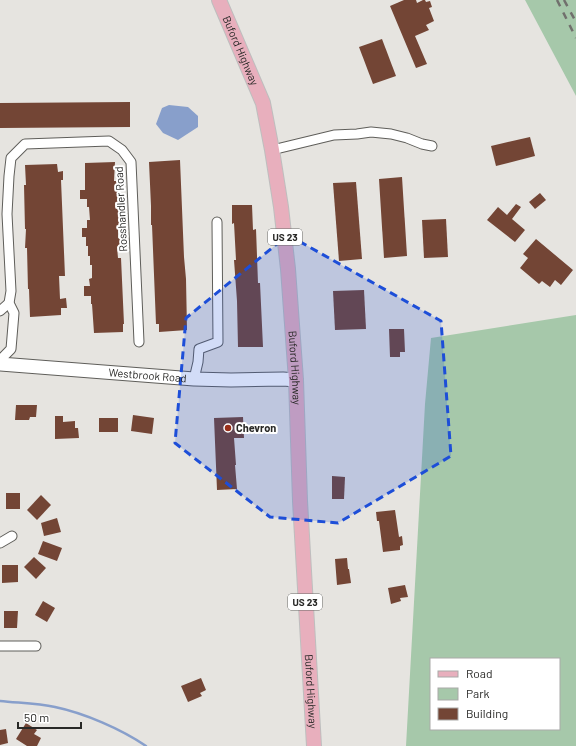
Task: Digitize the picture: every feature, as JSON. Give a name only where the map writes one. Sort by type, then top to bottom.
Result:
[{"type":"main road","name":"Buford Highway","points":[[219,0],[262,103],[272,150],[281,207],[288,269],[296,380],[300,501],[314,746]]},
{"type":"street","points":[[272,150],[334,135],[371,132],[407,138],[432,146]]},
{"type":"street","name":"Rosshandler Road","points":[[1,360],[11,349],[14,314],[9,303],[11,291],[7,214],[11,158],[25,144],[109,141],[122,150],[131,162],[139,342]]},
{"type":"street","points":[[194,379],[199,349],[218,342],[217,222]]},
{"type":"street","points":[[0,310],[9,303]]},
{"type":"street","name":"Westbrook Road","points":[[1,360],[194,379],[296,380]]},
{"type":"street","points":[[0,543],[12,536]]},
{"type":"street","points":[[0,646],[36,646]]},
{"type":"highlighted area","points":[[288,235],[441,321],[451,456],[338,523],[270,517],[175,443],[186,318]]},
{"type":"green space","points":[[525,0],[576,0],[576,96]]},
{"type":"green space","points":[[576,315],[576,746],[406,746],[425,404],[431,338]]},
{"type":"water","points":[[169,105],[188,107],[198,116],[198,127],[178,140],[163,133],[156,124],[162,108]]},
{"type":"building","points":[[404,0],[416,0],[417,3],[423,0],[426,2],[430,1],[432,7],[429,8],[434,21],[426,25],[429,30],[415,36],[427,64],[416,68],[390,6]]},
{"type":"building","points":[[382,39],[396,76],[373,84],[359,47]]},
{"type":"building","points":[[130,102],[130,127],[0,128],[0,103]]},
{"type":"building","points":[[530,137],[535,156],[496,166],[491,146]]},
{"type":"building","points":[[180,160],[187,330],[159,332],[159,324],[156,324],[149,162]]},
{"type":"building","points":[[115,162],[114,181],[118,181],[120,227],[118,227],[118,238],[123,241],[117,247],[118,258],[121,258],[124,324],[123,332],[94,333],[91,296],[84,296],[84,286],[90,286],[89,279],[92,278],[92,265],[90,265],[90,256],[88,256],[86,237],[82,237],[82,228],[87,228],[87,220],[90,220],[89,207],[87,207],[87,199],[80,199],[80,190],[85,190],[85,163]]},
{"type":"building","points":[[57,164],[58,172],[63,171],[63,180],[61,180],[65,276],[59,276],[60,299],[66,298],[67,308],[61,308],[61,315],[30,317],[27,248],[25,248],[25,165]]},
{"type":"building","points":[[402,177],[407,256],[384,258],[379,179]]},
{"type":"building","points":[[356,182],[362,259],[339,261],[333,183]]},
{"type":"building","points":[[540,193],[546,200],[535,209],[529,202]]},
{"type":"building","points":[[516,204],[521,207],[512,219],[525,230],[515,242],[487,220],[498,207],[507,215]]},
{"type":"building","points":[[232,205],[252,205],[253,230],[256,229],[258,283],[260,283],[263,347],[238,347],[234,260],[236,260],[234,223],[232,224]]},
{"type":"building","points":[[446,219],[448,257],[424,258],[422,220]]},
{"type":"building","points":[[536,239],[573,270],[561,285],[555,280],[550,287],[542,281],[539,284],[520,268],[528,258],[523,254]]},
{"type":"building","points":[[364,290],[366,329],[335,330],[333,291]]},
{"type":"building","points":[[389,329],[404,329],[405,352],[400,352],[400,357],[390,357]]},
{"type":"building","points":[[16,405],[37,405],[36,417],[30,417],[29,420],[15,420]]},
{"type":"building","points":[[133,415],[154,418],[152,434],[131,431]]},
{"type":"building","points":[[55,416],[63,416],[63,422],[75,421],[75,428],[78,428],[79,438],[55,439]]},
{"type":"building","points":[[243,417],[244,438],[234,438],[237,489],[217,490],[214,418]]},
{"type":"building","points":[[99,418],[118,418],[118,432],[99,432]]},
{"type":"building","points":[[332,476],[345,477],[344,499],[332,499]]},
{"type":"building","points":[[6,493],[20,493],[20,509],[6,509]]},
{"type":"building","points":[[41,495],[51,505],[37,520],[27,510]]},
{"type":"building","points":[[395,510],[399,537],[402,536],[403,545],[400,546],[400,550],[383,552],[379,521],[377,521],[376,512]]},
{"type":"building","points":[[57,518],[61,532],[44,536],[41,523]]},
{"type":"building","points":[[43,541],[62,548],[57,561],[38,554]]},
{"type":"building","points":[[34,557],[46,568],[36,579],[24,567]]},
{"type":"building","points":[[347,558],[351,583],[337,585],[335,559]]},
{"type":"building","points":[[2,565],[18,565],[18,582],[2,583]]},
{"type":"building","points":[[405,585],[408,597],[400,598],[401,601],[391,604],[388,588]]},
{"type":"building","points":[[43,601],[55,608],[47,622],[35,615]]},
{"type":"building","points":[[4,611],[18,611],[17,628],[4,628]]},
{"type":"building","points":[[201,678],[206,690],[200,693],[202,696],[188,702],[181,686]]},
{"type":"building","points":[[26,723],[37,730],[34,734],[41,738],[37,746],[27,746],[16,739]]},
{"type":"building","points":[[6,729],[8,743],[0,745],[0,730]]},
{"type":"waterway","points":[[0,701],[48,706],[78,713],[114,728],[146,746]]},
{"type":"railway","points":[[557,0],[576,38]]},
{"type":"railway","points":[[564,0],[576,22]]},
{"type":"place","name":"Chevron","points":[[228,428]]}]
